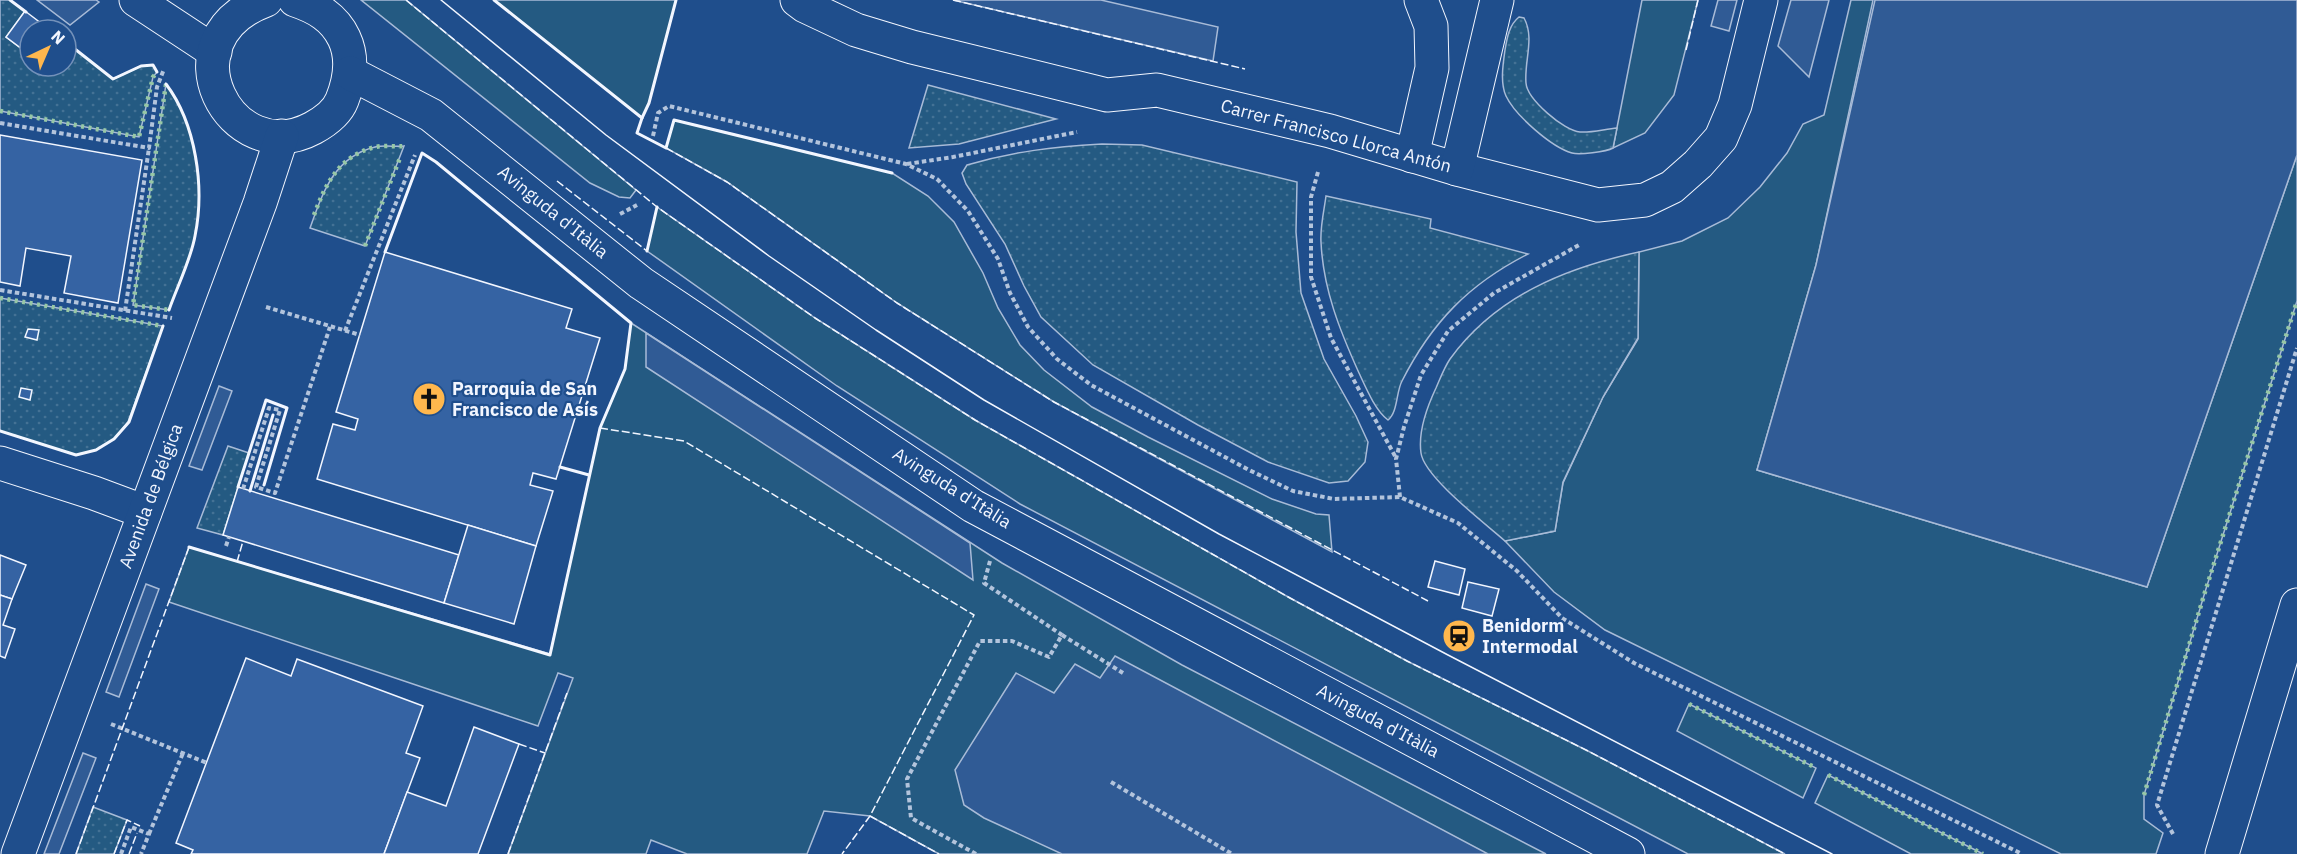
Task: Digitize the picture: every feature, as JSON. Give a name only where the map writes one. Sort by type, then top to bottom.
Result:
[{"type":"street","points":[[136,0],[215,52]]},
{"type":"street","points":[[266,0],[247,7],[229,22],[217,40],[212,63],[215,85],[225,106],[240,123],[260,133],[282,136],[305,132],[324,122],[340,105],[349,83],[350,73],[350,61],[344,38],[332,19],[313,6],[295,0]]},
{"type":"street","name":"Carrer Francisco Llorca Antón","points":[[797,0],[805,6],[867,33],[912,47],[1107,95],[1157,90],[1330,131],[1457,169],[1598,205],[1645,200],[1672,187],[1698,164],[1721,138],[1735,105],[1761,0]]},
{"type":"street","points":[[1412,156],[1432,68],[1431,26],[1421,0]]},
{"type":"street","points":[[1457,169],[1497,0]]},
{"type":"street","name":"Avinguda d'Itàlia","points":[[350,73],[431,116],[641,283],[973,506],[1628,854]]},
{"type":"street","name":"Avenida de Bélgica","points":[[18,854],[282,136]]},
{"type":"street","points":[[0,463],[145,512]]},
{"type":"street","points":[[2222,854],[2297,605]]},
{"type":"path","points":[[125,311],[157,87],[180,29]]},
{"type":"path","points":[[906,164],[1103,127],[1107,95]]},
{"type":"path","points":[[653,136],[658,113],[669,106],[906,164],[937,179],[968,211],[998,259],[1010,293],[1028,327],[1057,359],[1091,385],[1249,470],[1293,491],[1334,499],[1400,497],[1458,523],[1517,571],[1562,618],[1634,663],[2022,854]]},
{"type":"path","points":[[345,331],[431,116]]},
{"type":"path","points":[[0,123],[149,148]]},
{"type":"path","points":[[1330,131],[1311,197],[1311,277],[1331,338],[1396,459],[1400,497]]},
{"type":"path","points":[[1396,459],[1421,375],[1448,331],[1494,293],[1594,236],[1598,205]]},
{"type":"path","points":[[0,290],[214,325]]},
{"type":"path","points":[[278,311],[360,335]]},
{"type":"path","points":[[243,489],[269,408],[280,410],[256,487],[275,494],[330,327]]},
{"type":"path","points":[[2173,834],[2157,805],[2297,348]]},
{"type":"path","points":[[999,520],[984,583],[1123,673]]},
{"type":"path","points":[[226,546],[229,537]]},
{"type":"path","points":[[976,854],[911,818],[907,779],[980,641],[1012,641],[1050,657],[1062,635]]},
{"type":"path","points":[[73,706],[122,729],[207,763]]},
{"type":"path","points":[[141,854],[183,753]]},
{"type":"path","points":[[1111,782],[1232,854]]},
{"type":"path","points":[[121,854],[131,827],[149,834]]},
{"type":"shaded area","points":[[0,0],[10,0],[25,11],[6,37],[18,46],[18,78],[78,78],[78,51],[113,79],[141,66],[153,65],[157,72],[153,77],[139,137],[0,111]]},
{"type":"shaded area","points":[[37,0],[96,0],[99,2],[78,19],[61,18]]},
{"type":"shaded area","points":[[361,0],[406,0],[636,190],[630,198],[619,197],[590,183]]},
{"type":"shaded area","points":[[494,0],[676,0],[649,103],[642,118]]},
{"type":"shaded area","points":[[953,0],[1101,0],[1218,27],[1213,61]]},
{"type":"shaded area","points":[[1642,0],[1698,0],[1674,95],[1645,133],[1613,148]]},
{"type":"shaded area","points":[[1718,0],[1737,0],[1729,31],[1711,26]]},
{"type":"shaded area","points":[[1791,0],[1829,0],[1809,77],[1778,46]]},
{"type":"shaded area","points":[[1851,0],[1873,0],[1816,265],[1757,470],[2147,587],[2297,155],[2297,301],[2144,795],[2144,819],[2163,833],[2156,854],[2061,854],[1605,630],[1554,592],[1505,541],[1555,531],[1563,483],[1603,397],[1638,339],[1639,252],[1682,241],[1728,218],[1760,187],[1787,153],[1803,124],[1824,115]]},
{"type":"shaded area","points":[[1875,0],[2297,0],[2297,155],[2147,587],[1757,470],[1816,265]]},
{"type":"shaded area","points":[[1519,17],[1524,18],[1529,34],[1526,83],[1533,97],[1547,113],[1573,130],[1589,132],[1617,128],[1613,148],[1580,154],[1564,150],[1534,129],[1511,104],[1504,91],[1503,67],[1509,32]]},
{"type":"shaded area","points":[[166,84],[185,118],[191,137],[196,157],[199,197],[193,245],[169,310],[133,305]]},
{"type":"shaded area","points":[[928,85],[1056,119],[959,144],[909,148]]},
{"type":"shaded area","points":[[674,120],[892,173],[928,196],[954,222],[983,273],[998,308],[1020,345],[1044,370],[1092,407],[1148,437],[1272,499],[1316,514],[1329,515],[1332,552],[1054,402],[897,303],[727,182],[666,148]]},
{"type":"shaded area","points":[[1102,144],[1142,145],[1297,182],[1296,232],[1301,293],[1324,359],[1368,442],[1365,462],[1348,481],[1329,483],[1268,462],[1198,425],[1093,365],[1041,317],[1005,244],[966,184],[962,173],[967,165],[1001,156],[1050,148]]},
{"type":"shaded area","points":[[404,146],[365,246],[310,228],[325,189],[349,159],[375,147]]},
{"type":"shaded area","points":[[1326,196],[1431,219],[1430,228],[1528,254],[1488,278],[1470,292],[1439,323],[1426,340],[1402,381],[1394,412],[1388,420],[1375,405],[1365,385],[1345,341],[1329,293],[1321,242]]},
{"type":"shaded area","points":[[657,207],[815,318],[975,420],[1290,598],[1407,661],[1588,751],[1785,854],[1688,854],[1020,504],[837,386],[647,251]]},
{"type":"shaded area","points":[[1639,252],[1638,338],[1603,397],[1563,482],[1555,531],[1505,541],[1444,487],[1425,463],[1421,453],[1424,420],[1442,374],[1450,359],[1468,337],[1511,302],[1559,276]]},
{"type":"shaded area","points":[[0,298],[163,326],[128,422],[114,439],[96,450],[76,455],[0,431]]},
{"type":"shaded area","points":[[631,323],[1002,563],[1182,665],[1546,854],[939,854],[870,816],[824,811],[807,854],[687,854],[651,840],[646,854],[508,854],[573,678],[558,673],[538,726],[169,602],[189,547],[550,654],[600,428],[625,369]]},
{"type":"shaded area","points":[[646,333],[970,543],[973,580],[646,367]]},
{"type":"shaded area","points":[[219,386],[232,391],[202,470],[189,466]]},
{"type":"shaded area","points":[[228,446],[249,453],[223,535],[197,528]]},
{"type":"shaded area","points":[[146,584],[159,589],[119,697],[106,692]]},
{"type":"shaded area","points":[[1115,656],[1488,854],[1062,854],[984,818],[964,805],[955,770],[1016,673],[1054,693],[1075,664],[1100,678]]},
{"type":"shaded area","points":[[1689,704],[1816,768],[1803,798],[1677,731]]},
{"type":"shaded area","points":[[83,753],[96,758],[59,854],[44,854]]},
{"type":"shaded area","points":[[1828,775],[1983,854],[1911,854],[1815,803]]},
{"type":"shaded area","points":[[93,807],[127,820],[114,854],[76,854]]},
{"type":"building","points":[[25,11],[34,18],[20,18]]},
{"type":"building","points":[[18,21],[18,46],[6,37]]},
{"type":"building","points":[[0,135],[142,160],[118,303],[64,293],[71,256],[26,248],[20,286],[0,282]]},
{"type":"building","points":[[385,252],[572,309],[566,328],[600,338],[556,479],[533,473],[530,485],[553,491],[536,546],[317,479],[333,424],[355,430],[358,419],[336,412]]},
{"type":"building","points":[[28,329],[39,330],[37,340],[25,337]]},
{"type":"building","points":[[21,388],[32,390],[30,400],[19,397]]},
{"type":"building","points":[[238,487],[459,555],[444,603],[223,535]]},
{"type":"building","points":[[468,525],[536,546],[514,624],[444,603]]},
{"type":"building","points":[[0,555],[26,565],[12,599],[0,595]]},
{"type":"building","points":[[1435,561],[1465,569],[1459,595],[1428,587]]},
{"type":"building","points":[[1468,582],[1499,589],[1492,616],[1462,608]]},
{"type":"building","points":[[0,595],[12,599],[3,625],[15,629],[5,658],[0,656]]},
{"type":"building","points":[[246,658],[291,676],[297,659],[423,706],[406,753],[420,758],[384,854],[191,854],[193,850],[176,843]]},
{"type":"building","points":[[474,727],[519,744],[478,854],[384,854],[407,792],[446,806]]},
{"type":"tram line","points":[[441,0],[606,135],[769,256],[876,330],[984,400],[1219,534],[1832,854]]},
{"type":"hedge","points":[[0,111],[139,137],[153,77],[157,72]]},
{"type":"hedge","points":[[166,84],[133,305],[169,310]]},
{"type":"hedge","points":[[314,215],[329,182],[343,164],[352,157],[375,147],[404,146]]},
{"type":"hedge","points":[[365,246],[400,158]]},
{"type":"hedge","points":[[0,298],[163,326]]},
{"type":"hedge","points":[[2144,795],[2297,301]]},
{"type":"hedge","points":[[1689,704],[1816,768]]},
{"type":"hedge","points":[[1828,775],[1983,854]]},
{"type":"fence","points":[[406,0],[657,207],[815,318],[975,420],[1290,598],[1407,661],[1588,751],[1785,854]]},
{"type":"fence","points":[[953,0],[1245,69]]},
{"type":"fence","points":[[1686,50],[1698,0]]},
{"type":"fence","points":[[666,148],[727,182],[897,303],[1054,402],[1428,601]]},
{"type":"fence","points":[[557,181],[647,251]]},
{"type":"fence","points":[[600,428],[684,441],[974,615],[870,816],[842,854]]},
{"type":"fence","points":[[237,562],[243,541]]},
{"type":"fence","points":[[76,854],[189,547]]},
{"type":"fence","points":[[508,854],[567,693]]},
{"type":"fence","points":[[519,744],[545,753]]},
{"type":"fence","points":[[870,816],[939,854]]},
{"type":"fence","points":[[114,854],[127,820],[140,826]]},
{"type":"fence","points":[[129,854],[137,833]]},
{"type":"wall","points":[[10,0],[26,12]]},
{"type":"wall","points":[[494,0],[642,118],[649,103],[676,0]]},
{"type":"wall","points":[[78,51],[113,79],[141,66],[153,65],[157,72]]},
{"type":"wall","points":[[166,84],[185,118],[191,137],[196,157],[199,197],[193,245],[169,310]]},
{"type":"wall","points":[[642,118],[637,133],[666,148],[674,120],[892,173]]},
{"type":"wall","points":[[189,547],[550,655],[600,428],[625,369],[631,323],[436,162],[422,153],[385,252]]},
{"type":"wall","points":[[647,251],[657,207]]},
{"type":"wall","points":[[0,431],[76,455],[96,450],[114,439],[129,422],[163,326]]},
{"type":"wall","points":[[238,487],[266,400],[287,408],[264,485]]},
{"type":"wall","points":[[250,491],[273,415]]},
{"type":"wall","points":[[560,467],[589,475]]},
{"type":"place","name":"Parroquia de San Francisco de Asís","points":[[429,399]]},
{"type":"place","name":"Benidorm Intermodal","points":[[1459,636]]}]
